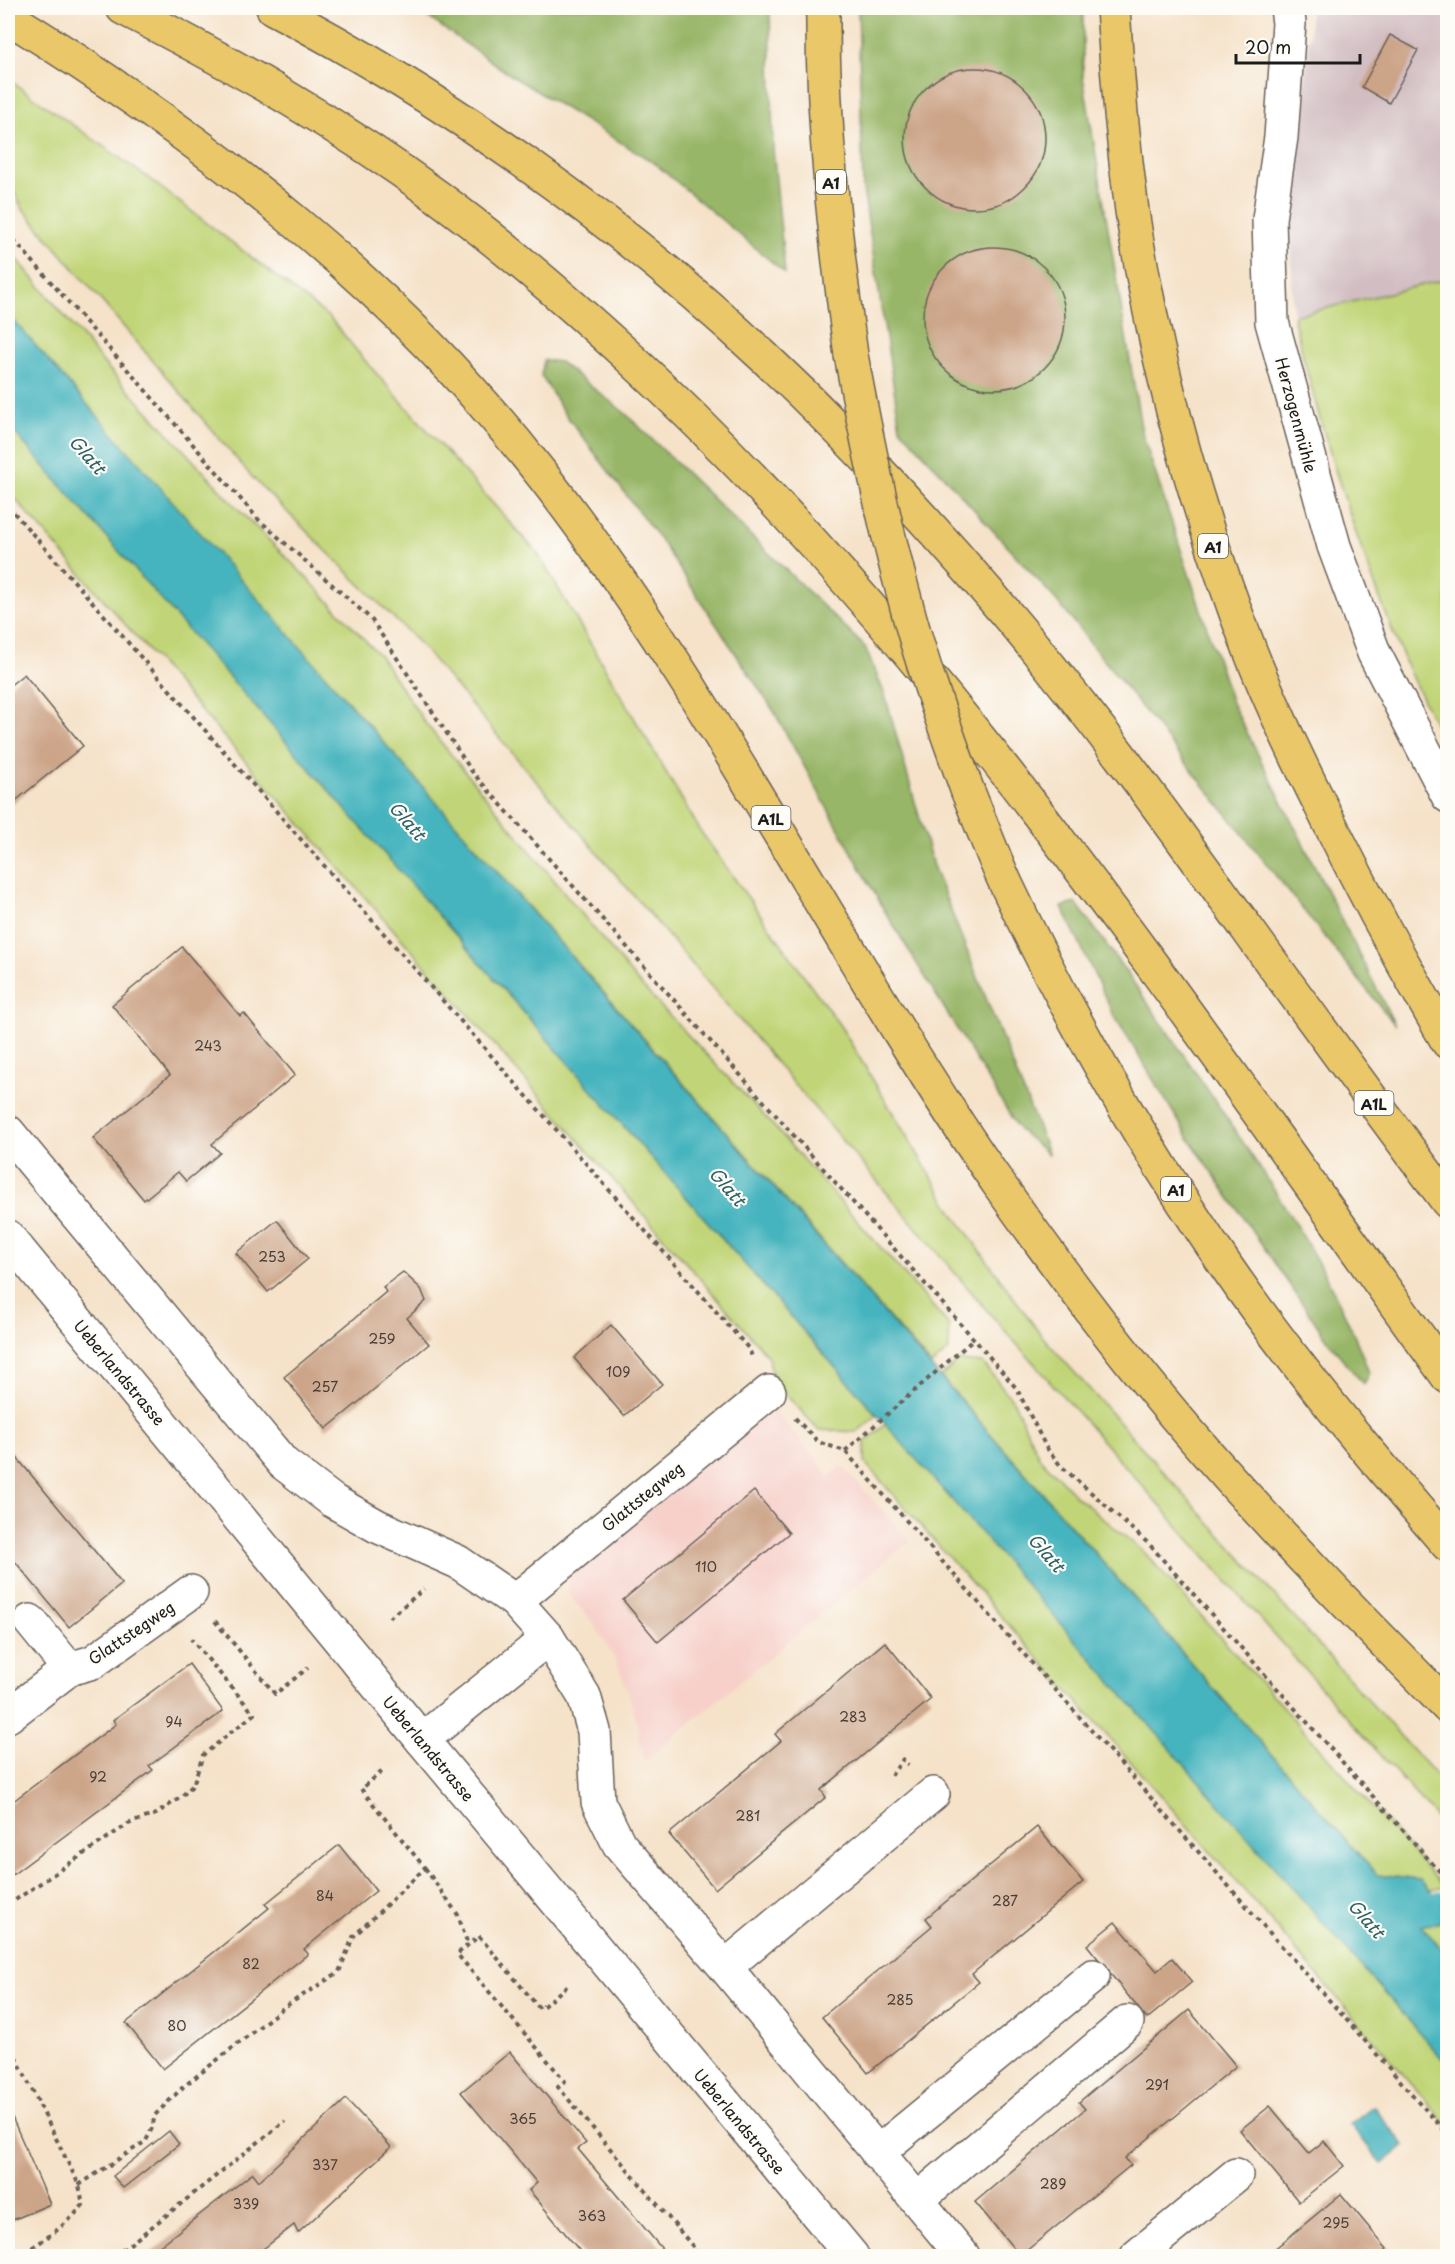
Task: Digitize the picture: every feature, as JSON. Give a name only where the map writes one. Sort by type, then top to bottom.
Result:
[{"type":"highway","points":[[123,8],[291,99],[336,126],[441,199],[542,279],[590,321],[683,407],[769,495],[858,592],[984,743],[1072,856],[1448,1377]]},
{"type":"highway","name":"A1L","points":[[273,8],[406,84],[499,145],[591,212],[762,354],[840,431],[978,581],[1065,686],[1201,865],[1448,1202]]},
{"type":"highway","name":"A1","points":[[823,8],[829,160],[838,261],[851,355],[876,484],[904,598],[937,706],[968,792],[1006,883],[1055,982],[1167,1177],[1228,1269],[1294,1359],[1448,1545]]},
{"type":"highway","name":"A1","points":[[1113,8],[1119,102],[1132,211],[1151,318],[1179,432],[1207,530],[1251,654],[1287,738],[1397,954],[1448,1042]]},
{"type":"highway","name":"A1L","points":[[8,17],[131,95],[283,211],[336,257],[422,339],[506,431],[600,552],[660,639],[731,752],[885,1010],[999,1184],[1065,1276],[1206,1452],[1289,1544],[1448,1707]]},
{"type":"street","name":"Herzogenmühle","points":[[1287,8],[1289,23],[1281,137],[1269,219],[1272,322],[1334,546],[1374,653],[1448,796]]},
{"type":"street","points":[[8,1132],[283,1463],[333,1501],[377,1526],[458,1562],[515,1601],[548,1638],[584,1696],[594,1731],[598,1802],[619,1844],[725,1967],[963,2256]]},
{"type":"street","name":"Ueberlandstrasse","points":[[8,1237],[422,1740],[852,2256]]},
{"type":"street","name":"Glattstegweg","points":[[515,1601],[769,1392]]},
{"type":"street","name":"Glattstegweg","points":[[8,1716],[69,1669],[93,1662],[191,1592]]},
{"type":"street","name":"Glattstegweg","points":[[30,1621],[69,1669]]},
{"type":"street","points":[[422,1740],[548,1638]]},
{"type":"street","points":[[725,1967],[933,1794]]},
{"type":"street","points":[[877,2153],[1093,1976]]},
{"type":"street","points":[[917,2200],[1128,2022]]},
{"type":"street","points":[[1137,2256],[1236,2175]]},
{"type":"path","points":[[8,234],[259,520],[371,619],[473,773],[1017,1389],[1046,1447],[1060,1465],[1149,1544],[1448,1881]]},
{"type":"path","points":[[8,506],[749,1349]]},
{"type":"path","points":[[845,1451],[974,1339]]},
{"type":"path","points":[[769,1392],[818,1442],[845,1451],[1448,2135]]},
{"type":"path","points":[[389,1618],[433,1582]]},
{"type":"path","points":[[191,1592],[275,1694],[308,1668]]},
{"type":"path","points":[[8,1905],[128,1824],[156,1814],[181,1797],[193,1785],[203,1755],[254,1714],[184,1631]]},
{"type":"path","points":[[385,1769],[360,1789],[425,1868],[458,1915],[468,1945]]},
{"type":"path","points":[[79,2185],[146,2140],[153,2128],[155,2115],[183,2087],[283,2008],[339,1972],[353,1937],[425,1868]]},
{"type":"path","points":[[567,1986],[540,2009],[479,1936],[457,1954],[565,2081],[558,2087],[701,2256]]},
{"type":"path","points":[[8,2041],[79,2185],[83,2205],[52,2235],[19,2256]]},
{"type":"path","points":[[115,2256],[285,2121]]},
{"type":"shaded area","points":[[1310,8],[1447,8],[1447,279],[1293,316],[1291,223],[1310,33]]},
{"type":"shaded area","points":[[773,1408],[830,1476],[842,1466],[910,1541],[644,1761],[627,1688],[612,1653],[592,1621],[568,1594],[568,1576]]},
{"type":"green space","points":[[415,8],[770,8],[773,149],[785,273],[653,162],[512,76]]},
{"type":"green space","points":[[858,8],[1083,8],[1083,77],[1142,433],[1232,703],[1395,1025],[1056,600],[900,428],[863,189]]},
{"type":"green space","points":[[8,79],[151,180],[330,318],[367,363],[538,554],[701,832],[841,1027],[955,1216],[1041,1335],[1447,1788],[1447,1830],[984,1307],[418,642],[252,477],[23,209],[8,180]]},
{"type":"green space","points":[[8,248],[107,367],[239,510],[380,656],[426,724],[637,981],[771,1123],[949,1325],[949,1351],[931,1365],[8,315]]},
{"type":"green space","points":[[1448,279],[1447,747],[1410,673],[1359,542],[1330,452],[1293,316]]},
{"type":"green space","points":[[544,360],[560,362],[625,413],[865,647],[885,695],[933,866],[1049,1155],[1019,1130],[884,910],[773,710],[661,541],[563,411],[541,375]]},
{"type":"green space","points":[[8,425],[877,1415],[857,1432],[819,1430],[776,1384],[767,1355],[8,491]]},
{"type":"green space","points":[[1076,903],[1220,1108],[1303,1236],[1340,1303],[1355,1338],[1369,1373],[1363,1384],[1328,1341],[1190,1140],[1112,1012],[1062,907]]},
{"type":"green space","points":[[958,1361],[983,1363],[1014,1402],[1039,1457],[1076,1496],[1144,1552],[1444,1887],[1430,1890],[1420,1880],[1377,1875],[941,1377]]},
{"type":"green space","points":[[886,1424],[1447,2064],[1447,2125],[1237,1882],[865,1463],[865,1442]]},
{"type":"green space","points":[[1447,1920],[1447,1956],[1421,1925]]},
{"type":"water","name":"Glatt","points":[[8,314],[1377,1875],[1420,1880],[1447,1910],[1447,1920],[1422,1926],[1447,1956],[1447,2064],[8,425]]},
{"type":"water","points":[[1373,2106],[1405,2146],[1382,2164],[1350,2124]]},
{"type":"building","points":[[1390,35],[1418,50],[1389,103],[1362,87]]},
{"type":"building","points":[[975,68],[1002,74],[1014,80],[1024,89],[1033,99],[1039,111],[1045,138],[1039,165],[1033,177],[1024,187],[1014,196],[1002,202],[975,208],[948,202],[936,196],[926,187],[917,177],[911,165],[905,138],[911,111],[917,99],[926,89],[936,80],[948,74]]},
{"type":"building","points":[[994,247],[1021,253],[1044,268],[1059,291],[1065,318],[1059,345],[1044,368],[1021,383],[994,389],[967,383],[944,368],[929,345],[923,318],[929,291],[944,268],[967,253]]},
{"type":"building","points":[[24,674],[83,746],[8,807],[8,687]]},
{"type":"building","points":[[182,947],[240,1016],[244,1013],[295,1075],[212,1144],[220,1153],[186,1181],[178,1172],[144,1200],[93,1138],[170,1075],[112,1005]]},
{"type":"building","points":[[277,1220],[308,1259],[268,1292],[236,1253]]},
{"type":"building","points":[[403,1272],[421,1289],[426,1301],[407,1318],[429,1344],[326,1429],[284,1377],[386,1292],[383,1287]]},
{"type":"building","points":[[611,1325],[662,1384],[624,1416],[574,1358]]},
{"type":"building","points":[[8,1447],[122,1584],[69,1627],[8,1553]]},
{"type":"building","points":[[754,1491],[789,1533],[658,1642],[623,1600]]},
{"type":"building","points":[[885,1642],[931,1699],[821,1790],[826,1797],[715,1889],[669,1834],[781,1741],[775,1734]]},
{"type":"building","points":[[189,1664],[223,1711],[149,1766],[153,1770],[8,1878],[8,1805],[116,1724],[113,1720]]},
{"type":"building","points":[[1037,1827],[1083,1882],[972,1974],[979,1982],[868,2073],[822,2017],[932,1926],[926,1918]]},
{"type":"building","points":[[339,1845],[376,1891],[304,1949],[308,1954],[163,2069],[126,2023],[269,1908],[265,1904]]},
{"type":"building","points":[[1115,1922],[1157,1971],[1172,1958],[1192,1982],[1147,2019],[1087,1945]]},
{"type":"building","points":[[1189,2010],[1236,2066],[1125,2158],[1131,2165],[1020,2256],[975,2202],[1085,2109],[1079,2102]]},
{"type":"building","points":[[510,2052],[586,2143],[578,2149],[668,2256],[584,2256],[529,2190],[537,2183],[461,2092]]},
{"type":"building","points":[[346,2099],[391,2147],[298,2233],[294,2225],[254,2256],[147,2256],[253,2173],[259,2181]]},
{"type":"building","points":[[1270,2106],[1309,2153],[1324,2141],[1344,2166],[1299,2202],[1240,2130]]},
{"type":"building","points":[[8,2108],[50,2204],[8,2222]]},
{"type":"building","points":[[169,2131],[179,2144],[123,2188],[113,2176]]},
{"type":"building","points":[[1341,2194],[1387,2249],[1379,2256],[1266,2256]]},
{"type":"waterway","points":[[1422,1898],[1448,1897]]}]
